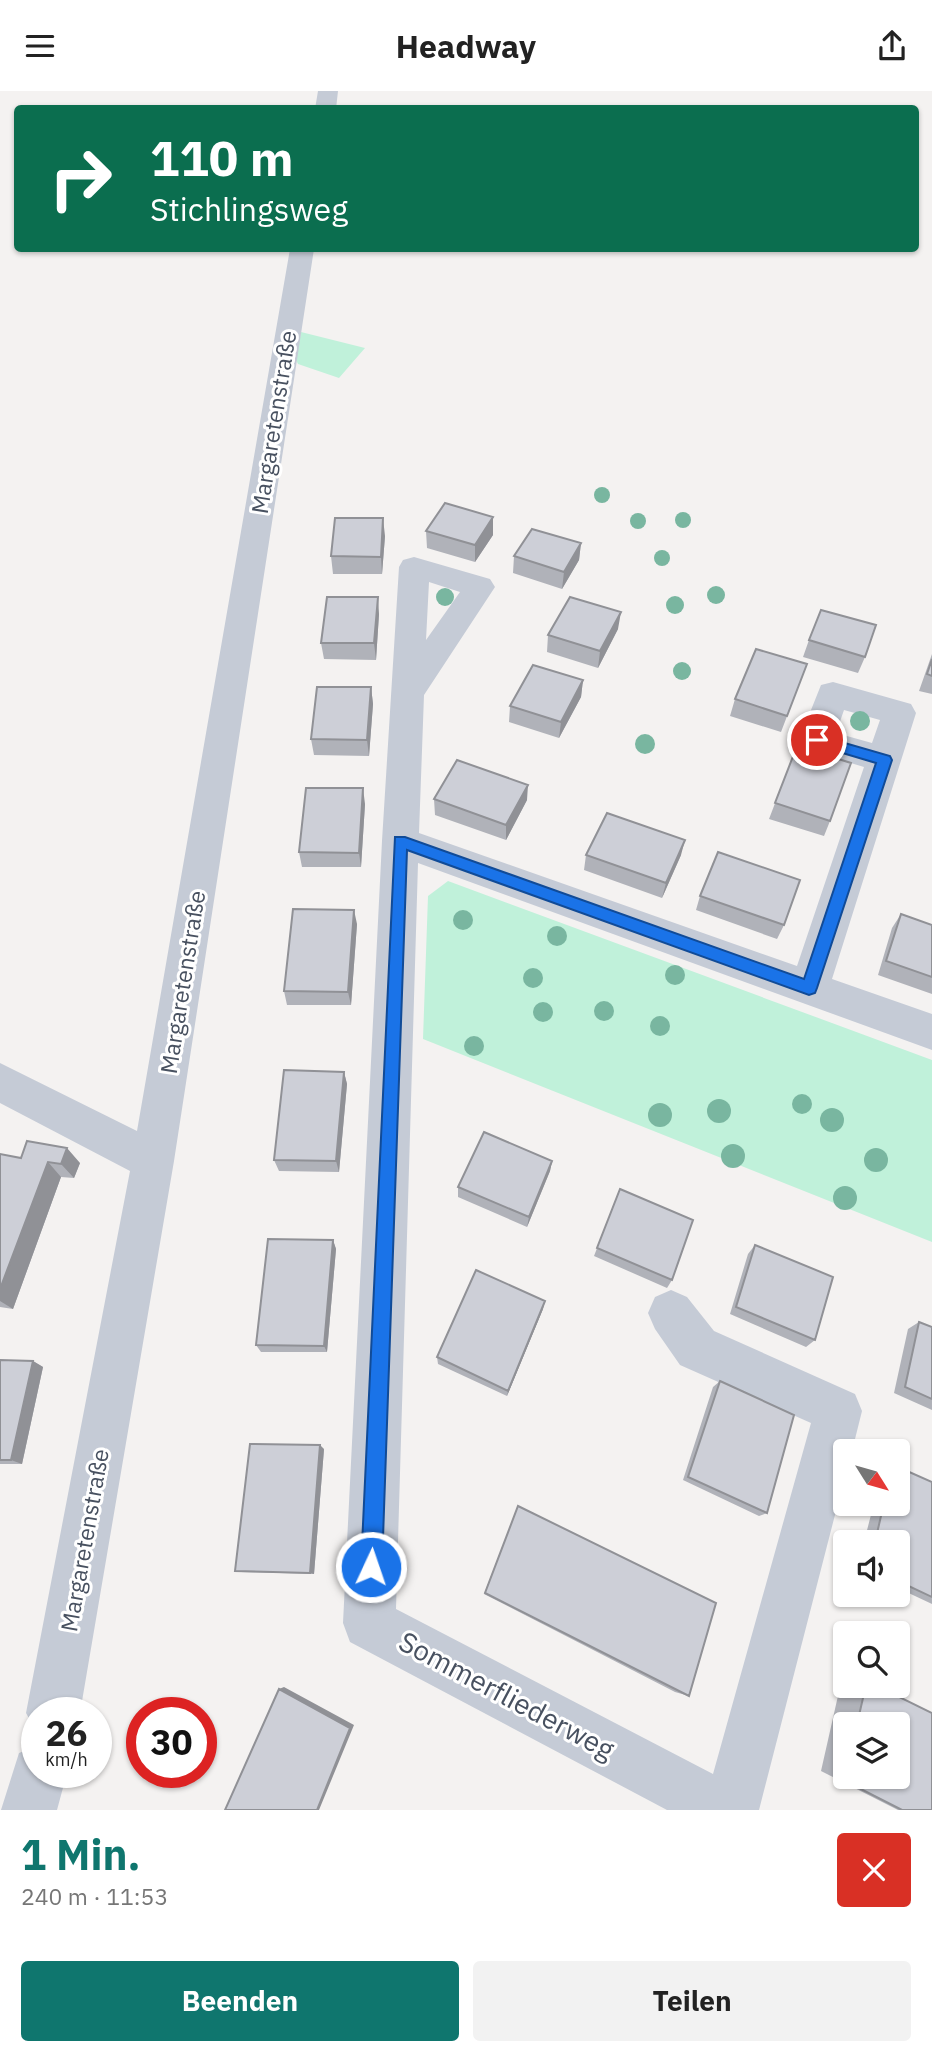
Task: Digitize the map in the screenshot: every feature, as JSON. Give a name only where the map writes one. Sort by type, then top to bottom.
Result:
[{"type":"street","name":"Margaretenstraße","points":[[56,1697],[153,1161],[302,252]]},
{"type":"street","name":"Sommerfliederweg","points":[[408,693],[369,1622],[724,1810]]},
{"type":"street","points":[[809,988],[884,760]]},
{"type":"street","points":[[400,841],[932,1032]]},
{"type":"street","points":[[0,1082],[153,1161]]},
{"type":"street","points":[[671,1313],[697,1348],[838,1411],[731,1810]]},
{"type":"street","points":[[29,1810],[34,1788]]},
{"type":"green space","points":[[301,332],[365,348],[339,378],[298,364],[296,360]]},
{"type":"green space","points":[[448,881],[932,1060],[932,1242],[423,1039],[428,896]]},
{"type":"building","points":[[445,503],[493,517],[475,545],[426,531]]},
{"type":"building","points":[[335,518],[383,518],[381,557],[331,556]]},
{"type":"building","points":[[532,529],[581,543],[564,572],[514,556]]},
{"type":"building","points":[[327,597],[378,597],[374,643],[321,643]]},
{"type":"building","points":[[570,597],[621,612],[600,651],[548,635]]},
{"type":"building","points":[[821,610],[876,625],[865,657],[809,640]]},
{"type":"building","points":[[756,649],[807,664],[787,716],[735,699]]},
{"type":"building","points":[[932,659],[932,676],[927,674]]},
{"type":"building","points":[[533,665],[583,680],[561,722],[510,706]]},
{"type":"building","points":[[317,687],[371,687],[367,740],[311,739]]},
{"type":"building","points":[[797,746],[851,763],[830,821],[775,803]]},
{"type":"building","points":[[457,760],[528,785],[506,825],[434,799]]},
{"type":"building","points":[[306,788],[363,788],[359,853],[299,852]]},
{"type":"building","points":[[607,813],[685,840],[666,883],[586,855]]},
{"type":"building","points":[[718,852],[800,880],[784,925],[700,896]]},
{"type":"building","points":[[293,909],[354,910],[348,992],[284,991]]},
{"type":"building","points":[[901,914],[932,925],[932,977],[886,961]]},
{"type":"building","points":[[284,1070],[344,1072],[336,1161],[274,1160]]},
{"type":"building","points":[[484,1132],[552,1161],[529,1217],[458,1187]]},
{"type":"building","points":[[27,1141],[67,1148],[61,1164],[48,1162],[0,1289],[0,1154],[21,1158]]},
{"type":"building","points":[[620,1189],[693,1220],[672,1280],[597,1248]]},
{"type":"building","points":[[268,1239],[333,1240],[324,1346],[256,1345]]},
{"type":"building","points":[[755,1245],[833,1277],[815,1340],[736,1307]]},
{"type":"building","points":[[476,1270],[545,1301],[508,1391],[437,1357]]},
{"type":"building","points":[[919,1322],[932,1327],[932,1399],[905,1387]]},
{"type":"building","points":[[0,1360],[33,1361],[11,1460],[0,1460]]},
{"type":"building","points":[[720,1381],[794,1415],[767,1513],[688,1477]]},
{"type":"building","points":[[250,1444],[320,1445],[310,1573],[235,1571]]},
{"type":"building","points":[[910,1472],[932,1482],[932,1597],[910,1587],[910,1530],[878,1530],[881,1516],[910,1516]]},
{"type":"building","points":[[518,1506],[716,1603],[689,1696],[485,1593]]},
{"type":"building","points":[[279,1689],[350,1728],[317,1810],[225,1810]]},
{"type":"building","points":[[863,1698],[901,1698],[932,1713],[932,1810],[902,1810],[861,1789],[910,1789],[910,1712],[860,1712]]},
{"type":"route","points":[[371,1567],[400,841],[809,988],[884,760],[817,740]]}]
